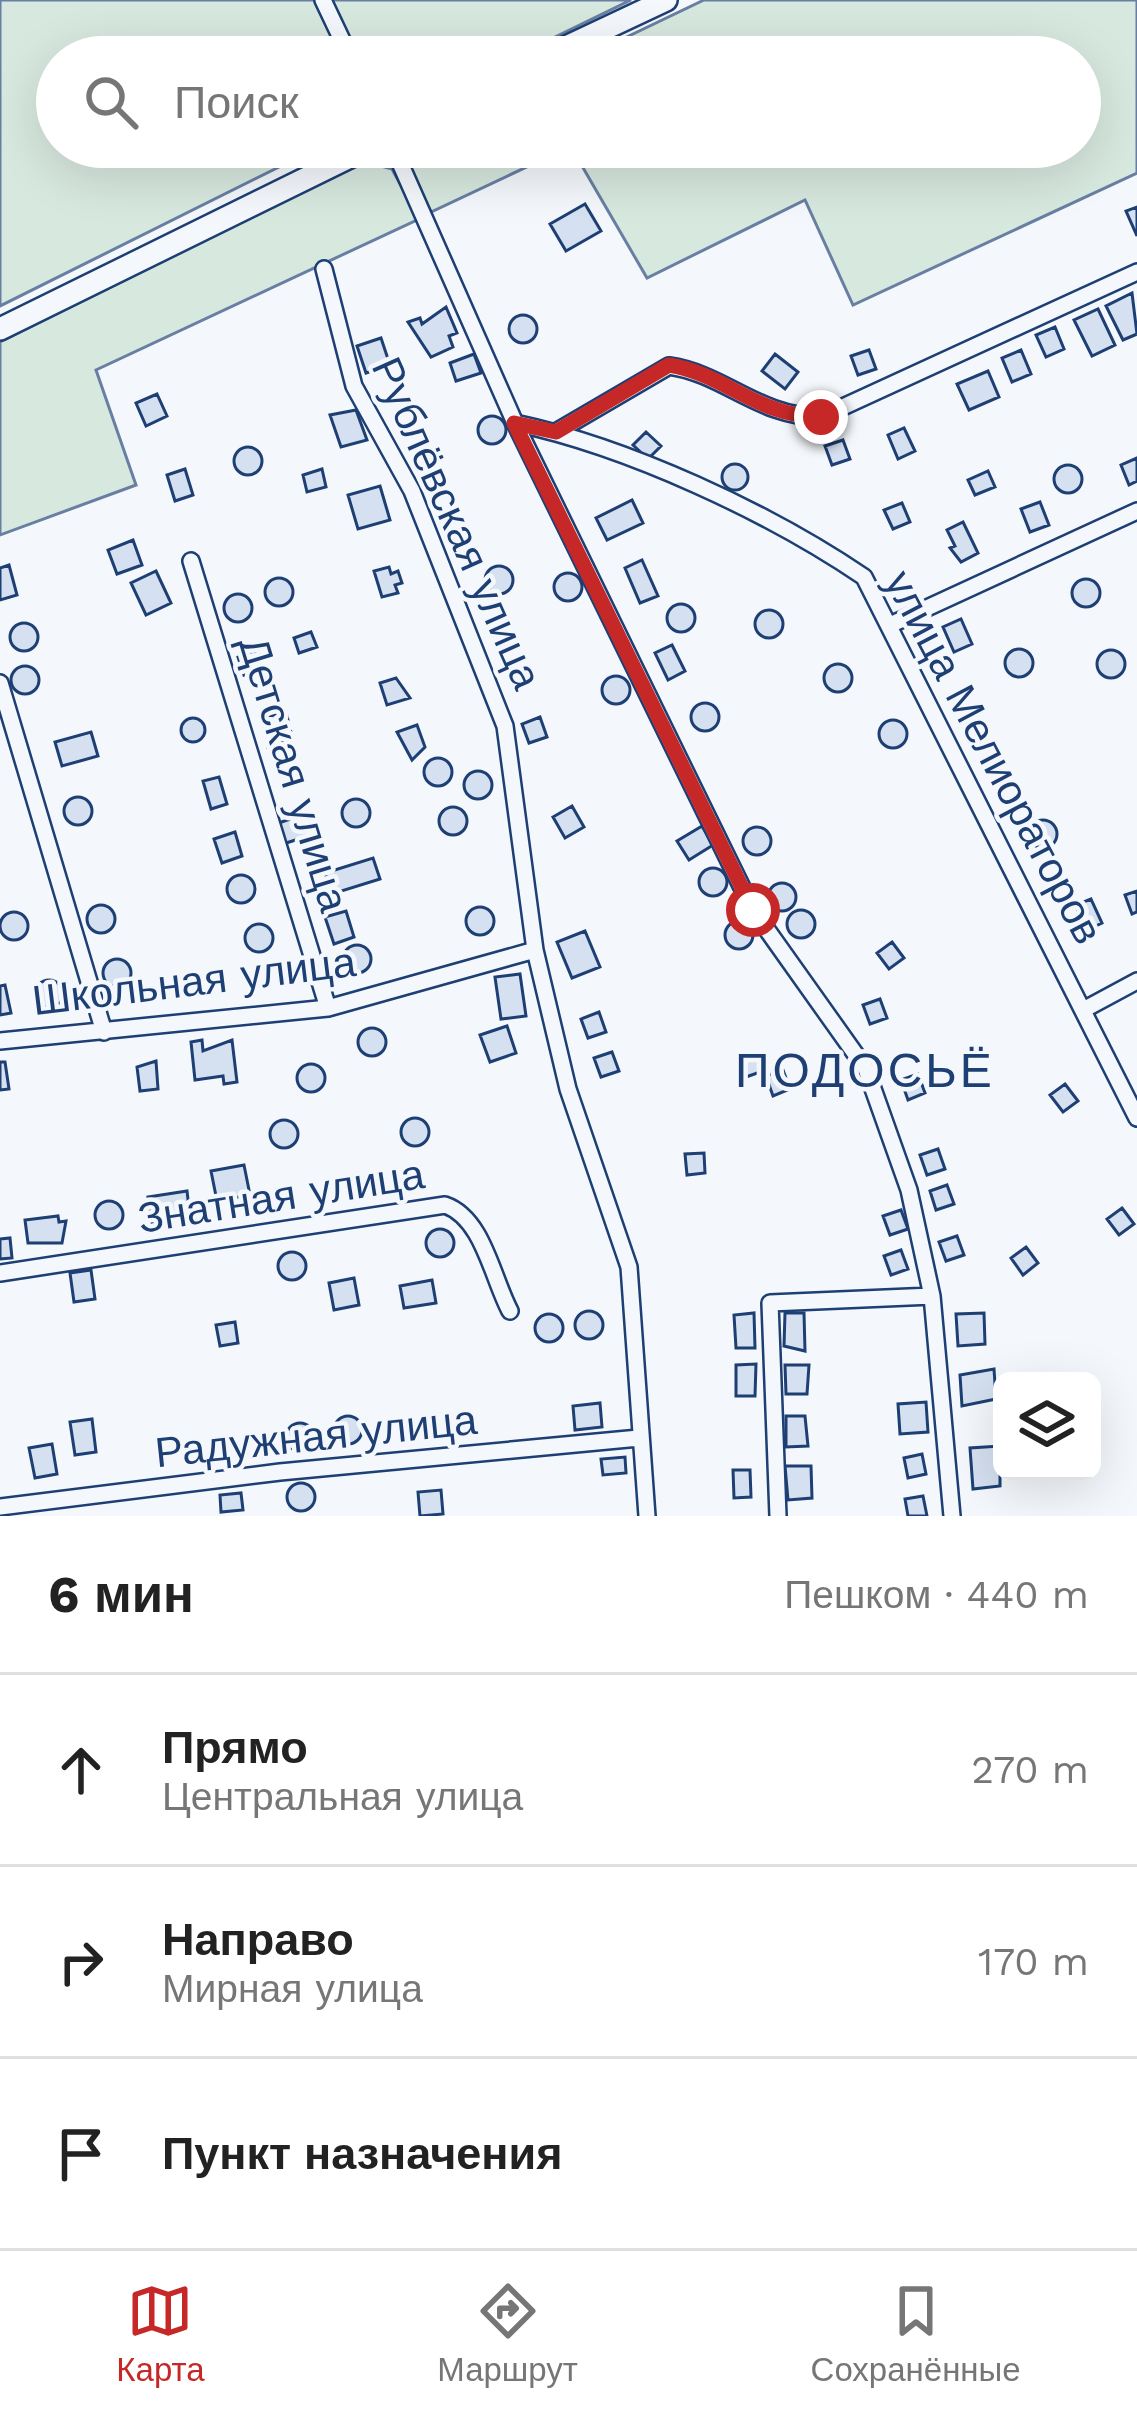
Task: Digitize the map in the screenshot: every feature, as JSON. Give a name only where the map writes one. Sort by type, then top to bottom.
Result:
[{"type":"highway","points":[[590,36],[666,0]]},
{"type":"highway","points":[[0,328],[327,168]]},
{"type":"street","points":[[323,0],[340,36]]},
{"type":"street","points":[[402,168],[514,423],[753,910],[866,1070],[909,1190],[932,1296],[952,1516]]},
{"type":"street","name":"Рублёвская улица","points":[[324,269],[354,386],[412,491],[496,692],[535,950],[568,1089],[629,1267],[647,1516]]},
{"type":"street","points":[[556,432],[669,365],[688,368],[757,406],[796,417],[821,417],[1137,272]]},
{"type":"street","name":"улица Мелиораторов","points":[[514,423],[556,432],[697,489],[825,551],[864,577],[1137,1118]]},
{"type":"street","points":[[890,625],[1137,511]]},
{"type":"street","name":"Детская улица","points":[[191,561],[328,1008]]},
{"type":"street","points":[[0,682],[104,1031]]},
{"type":"street","name":"Школьная улица","points":[[0,1041],[328,1008],[535,950]]},
{"type":"street","points":[[1085,1009],[1137,980]]},
{"type":"street","name":"Знатная улица","points":[[0,1274],[445,1205],[463,1211],[473,1226],[510,1311]]},
{"type":"street","points":[[778,1516],[770,1303],[932,1296]]},
{"type":"street","name":"Радужная улица","points":[[0,1507],[280,1472],[639,1438]]},
{"type":"shaded area","points":[[0,0],[631,0],[557,36],[36,36],[36,168],[277,168],[0,306]]},
{"type":"shaded area","points":[[704,0],[1137,0],[1137,173],[853,305],[805,200],[647,278],[583,168],[1101,168],[1101,36],[629,36]]},
{"type":"shaded area","points":[[349,168],[392,169],[419,219],[96,370],[136,485],[0,535],[0,342]]},
{"type":"shaded area","points":[[408,168],[524,168],[431,212]]},
{"type":"building","points":[[585,204],[601,231],[566,251],[550,224]]},
{"type":"building","points":[[1137,207],[1137,236],[1126,211]]},
{"type":"building","points":[[1132,293],[1137,334],[1123,340],[1106,306]]},
{"type":"building","points":[[446,307],[457,333],[449,336],[453,347],[431,357],[408,322],[420,318],[422,324]]},
{"type":"building","points":[[1098,309],[1115,345],[1092,356],[1074,320]]},
{"type":"building","points":[[523,315],[533,319],[537,329],[533,339],[523,343],[513,339],[509,329],[513,319]]},
{"type":"building","points":[[1055,327],[1064,349],[1046,357],[1036,335]]},
{"type":"building","points":[[381,338],[390,365],[366,373],[357,346]]},
{"type":"building","points":[[869,350],[876,369],[858,375],[851,356]]},
{"type":"building","points":[[1021,350],[1031,374],[1012,382],[1002,358]]},
{"type":"building","points":[[474,354],[481,373],[456,381],[450,363]]},
{"type":"building","points":[[775,354],[798,372],[785,389],[762,371]]},
{"type":"building","points":[[988,371],[999,397],[969,410],[957,384]]},
{"type":"building","points":[[157,394],[167,416],[146,426],[136,403]]},
{"type":"building","points":[[356,410],[367,440],[341,447],[330,415]]},
{"type":"building","points":[[492,416],[502,420],[506,430],[502,440],[492,444],[482,440],[478,430],[482,420]]},
{"type":"building","points":[[904,428],[915,451],[898,459],[888,435]]},
{"type":"building","points":[[646,432],[661,446],[648,459],[633,445]]},
{"type":"building","points":[[843,440],[850,459],[832,465],[825,446]]},
{"type":"building","points":[[248,447],[258,451],[262,461],[258,471],[248,475],[238,471],[234,461],[238,451]]},
{"type":"building","points":[[1137,458],[1137,481],[1129,485],[1121,465]]},
{"type":"building","points":[[735,464],[748,477],[735,490],[722,477]]},
{"type":"building","points":[[1068,465],[1078,469],[1082,479],[1078,489],[1068,493],[1058,489],[1054,479],[1058,469]]},
{"type":"building","points":[[185,469],[193,495],[175,501],[167,475]]},
{"type":"building","points":[[322,469],[326,487],[307,492],[303,475]]},
{"type":"building","points":[[988,471],[995,487],[975,495],[968,480]]},
{"type":"building","points":[[380,486],[390,520],[358,529],[348,495]]},
{"type":"building","points":[[632,500],[643,523],[607,540],[596,518]]},
{"type":"building","points":[[1040,502],[1049,525],[1030,532],[1021,509]]},
{"type":"building","points":[[902,503],[910,522],[893,529],[884,510]]},
{"type":"building","points":[[963,522],[978,553],[961,562],[950,548],[955,546],[947,530]]},
{"type":"building","points":[[133,540],[142,565],[117,574],[108,550]]},
{"type":"building","points":[[642,560],[658,596],[640,603],[625,568]]},
{"type":"building","points":[[9,565],[17,595],[0,600],[0,568]]},
{"type":"building","points":[[499,566],[509,570],[513,580],[509,590],[499,594],[489,590],[485,580],[489,570]]},
{"type":"building","points":[[389,567],[391,574],[398,571],[402,583],[395,585],[398,593],[382,597],[374,571]]},
{"type":"building","points":[[156,571],[171,603],[146,615],[131,583]]},
{"type":"building","points":[[568,573],[578,577],[582,587],[578,597],[568,601],[558,597],[554,587],[558,577]]},
{"type":"building","points":[[279,578],[289,582],[293,592],[289,602],[279,606],[269,602],[265,592],[269,582]]},
{"type":"building","points":[[1086,579],[1096,583],[1100,593],[1096,603],[1086,607],[1076,603],[1072,593],[1076,583]]},
{"type":"building","points":[[238,594],[248,598],[252,608],[248,618],[238,622],[228,618],[224,608],[228,598]]},
{"type":"building","points":[[681,604],[691,608],[695,618],[691,628],[681,632],[671,628],[667,618],[671,608]]},
{"type":"building","points":[[769,610],[779,614],[783,624],[779,634],[769,638],[759,634],[755,624],[759,614]]},
{"type":"building","points":[[961,619],[972,644],[954,652],[943,627]]},
{"type":"building","points":[[24,623],[34,627],[38,637],[34,647],[24,651],[14,647],[10,637],[14,627]]},
{"type":"building","points":[[311,632],[317,647],[299,653],[294,638]]},
{"type":"building","points":[[672,645],[685,671],[668,680],[655,653]]},
{"type":"building","points":[[1019,649],[1029,653],[1033,663],[1029,673],[1019,677],[1009,673],[1005,663],[1009,653]]},
{"type":"building","points":[[255,650],[262,669],[244,675],[238,657]]},
{"type":"building","points":[[1111,650],[1121,654],[1125,664],[1121,674],[1111,678],[1101,674],[1097,664],[1101,654]]},
{"type":"building","points":[[838,664],[848,668],[852,678],[848,688],[838,692],[828,688],[824,678],[828,668]]},
{"type":"building","points":[[25,666],[35,670],[39,680],[35,690],[25,694],[15,690],[11,680],[15,670]]},
{"type":"building","points":[[616,676],[626,680],[630,690],[626,700],[616,704],[606,700],[602,690],[606,680]]},
{"type":"building","points":[[396,678],[410,698],[387,705],[380,683]]},
{"type":"building","points":[[705,703],[715,707],[719,717],[715,727],[705,731],[695,727],[691,717],[695,707]]},
{"type":"building","points":[[286,712],[293,740],[268,747],[266,717]]},
{"type":"building","points":[[540,717],[547,737],[529,743],[522,724]]},
{"type":"building","points":[[193,718],[205,730],[193,742],[181,730]]},
{"type":"building","points":[[893,720],[903,724],[907,734],[903,744],[893,748],[883,744],[879,734],[883,724]]},
{"type":"building","points":[[417,725],[425,747],[412,760],[397,732]]},
{"type":"building","points":[[91,732],[98,756],[62,766],[55,742]]},
{"type":"building","points":[[438,758],[448,762],[452,772],[448,782],[438,786],[428,782],[424,772],[428,762]]},
{"type":"building","points":[[478,771],[488,775],[492,785],[488,795],[478,799],[468,795],[464,785],[468,775]]},
{"type":"building","points":[[219,777],[227,804],[211,809],[203,781]]},
{"type":"building","points":[[78,797],[88,801],[92,811],[88,821],[78,825],[68,821],[64,811],[68,801]]},
{"type":"building","points":[[356,799],[366,803],[370,813],[366,823],[356,827],[346,823],[342,813],[346,803]]},
{"type":"building","points":[[572,806],[584,827],[565,838],[553,817]]},
{"type":"building","points":[[453,807],[463,811],[467,821],[463,831],[453,835],[443,831],[439,821],[443,811]]},
{"type":"building","points":[[304,814],[311,835],[283,844],[276,824]]},
{"type":"building","points":[[1043,820],[1053,824],[1057,834],[1053,844],[1043,848],[1033,844],[1029,834],[1033,824]]},
{"type":"building","points":[[702,826],[713,845],[689,860],[677,841]]},
{"type":"building","points":[[757,827],[767,831],[771,841],[767,851],[757,855],[747,851],[743,841],[747,831]]},
{"type":"building","points":[[235,832],[242,856],[222,863],[214,839]]},
{"type":"building","points":[[373,858],[380,879],[332,894],[325,873]]},
{"type":"building","points":[[713,868],[723,872],[727,882],[723,892],[713,896],[703,892],[699,882],[703,872]]},
{"type":"building","points":[[241,875],[251,879],[255,889],[251,899],[241,903],[231,899],[227,889],[231,879]]},
{"type":"building","points":[[782,883],[792,887],[796,897],[792,907],[782,911],[772,907],[768,897],[772,887]]},
{"type":"building","points":[[1137,891],[1137,912],[1132,914],[1125,895]]},
{"type":"building","points":[[1091,899],[1102,923],[1085,931],[1076,905]]},
{"type":"building","points":[[101,905],[111,909],[115,919],[111,929],[101,933],[91,929],[87,919],[91,909]]},
{"type":"building","points":[[480,907],[490,911],[494,921],[490,931],[480,935],[470,931],[466,921],[470,911]]},
{"type":"building","points":[[801,910],[811,914],[815,924],[811,934],[801,938],[791,934],[787,924],[791,914]]},
{"type":"building","points":[[346,911],[354,937],[334,944],[325,917]]},
{"type":"building","points":[[14,912],[24,916],[28,926],[24,936],[14,940],[4,936],[0,926],[4,916]]},
{"type":"building","points":[[739,921],[749,925],[753,935],[749,945],[739,949],[729,945],[725,935],[729,925]]},
{"type":"building","points":[[259,924],[269,928],[273,938],[269,948],[259,952],[249,948],[245,938],[249,928]]},
{"type":"building","points":[[585,931],[600,967],[572,978],[557,942]]},
{"type":"building","points":[[892,942],[904,958],[889,969],[877,953]]},
{"type":"building","points":[[357,945],[367,949],[371,959],[367,969],[357,973],[347,969],[343,959],[347,949]]},
{"type":"building","points":[[117,959],[127,963],[131,973],[127,983],[117,987],[107,983],[103,973],[107,963]]},
{"type":"building","points":[[520,974],[526,1016],[501,1019],[495,977]]},
{"type":"building","points":[[49,980],[59,984],[63,994],[59,1004],[49,1008],[39,1004],[35,994],[39,984]]},
{"type":"building","points":[[5,985],[11,1013],[0,1015],[0,986]]},
{"type":"building","points":[[880,999],[887,1018],[870,1024],[863,1005]]},
{"type":"building","points":[[599,1012],[606,1032],[588,1038],[581,1019]]},
{"type":"building","points":[[507,1026],[516,1053],[490,1062],[480,1035]]},
{"type":"building","points":[[372,1028],[382,1032],[386,1042],[382,1052],[372,1056],[362,1052],[358,1042],[362,1032]]},
{"type":"building","points":[[202,1040],[203,1051],[232,1040],[237,1082],[224,1084],[223,1076],[195,1080],[191,1042]]},
{"type":"building","points":[[612,1052],[619,1071],[601,1077],[594,1058]]},
{"type":"building","points":[[757,1052],[763,1071],[746,1077],[739,1058]]},
{"type":"building","points":[[156,1061],[158,1089],[140,1091],[137,1067]]},
{"type":"building","points":[[0,1062],[5,1062],[9,1089],[0,1090]]},
{"type":"building","points":[[311,1064],[321,1068],[325,1078],[321,1088],[311,1092],[301,1088],[297,1078],[301,1068]]},
{"type":"building","points":[[783,1070],[790,1089],[773,1096],[766,1076]]},
{"type":"building","points":[[918,1074],[925,1093],[908,1100],[901,1080]]},
{"type":"building","points":[[1065,1084],[1078,1101],[1063,1112],[1050,1095]]},
{"type":"building","points":[[415,1118],[425,1122],[429,1132],[425,1142],[415,1146],[405,1142],[401,1132],[405,1122]]},
{"type":"building","points":[[284,1120],[294,1124],[298,1134],[294,1144],[284,1148],[274,1144],[270,1134],[274,1124]]},
{"type":"building","points":[[938,1149],[945,1169],[927,1175],[920,1155]]},
{"type":"building","points":[[704,1153],[705,1173],[687,1175],[685,1154]]},
{"type":"building","points":[[244,1165],[250,1195],[217,1201],[211,1171]]},
{"type":"building","points":[[947,1185],[954,1204],[936,1210],[930,1191]]},
{"type":"building","points":[[187,1191],[190,1216],[152,1222],[148,1197]]},
{"type":"building","points":[[109,1201],[119,1205],[123,1215],[119,1225],[109,1229],[99,1225],[95,1215],[99,1205]]},
{"type":"building","points":[[1122,1208],[1134,1224],[1119,1235],[1107,1219]]},
{"type":"building","points":[[901,1210],[908,1229],[890,1235],[883,1216]]},
{"type":"building","points":[[58,1216],[59,1222],[66,1221],[62,1243],[28,1243],[25,1220]]},
{"type":"building","points":[[440,1229],[450,1233],[454,1243],[450,1253],[440,1257],[430,1253],[426,1243],[430,1233]]},
{"type":"building","points":[[957,1236],[964,1255],[946,1261],[939,1242]]},
{"type":"building","points":[[10,1238],[12,1258],[0,1259],[0,1239]]},
{"type":"building","points":[[1026,1247],[1038,1263],[1023,1275],[1011,1258]]},
{"type":"building","points":[[901,1250],[908,1269],[891,1275],[884,1256]]},
{"type":"building","points":[[292,1252],[302,1256],[306,1266],[302,1276],[292,1280],[282,1276],[278,1266],[282,1256]]},
{"type":"building","points":[[91,1270],[95,1299],[74,1302],[70,1273]]},
{"type":"building","points":[[354,1278],[359,1305],[334,1310],[329,1283]]},
{"type":"building","points":[[432,1280],[436,1303],[404,1308],[400,1286]]},
{"type":"building","points":[[589,1311],[599,1315],[603,1325],[599,1335],[589,1339],[579,1335],[575,1325],[579,1315]]},
{"type":"building","points":[[754,1313],[755,1348],[736,1348],[734,1315]]},
{"type":"building","points":[[785,1313],[804,1313],[805,1351],[784,1346]]},
{"type":"building","points":[[984,1313],[985,1344],[958,1346],[956,1314]]},
{"type":"building","points":[[549,1314],[559,1318],[563,1328],[559,1338],[549,1342],[539,1338],[535,1328],[539,1318]]},
{"type":"building","points":[[235,1322],[238,1343],[220,1346],[216,1325]]},
{"type":"building","points":[[756,1364],[755,1396],[736,1396],[736,1365]]},
{"type":"building","points":[[785,1365],[809,1365],[807,1394],[786,1394]]},
{"type":"building","points":[[994,1369],[993,1400],[962,1406],[960,1375]]},
{"type":"building","points":[[926,1402],[928,1432],[900,1434],[898,1404]]},
{"type":"building","points":[[600,1403],[602,1427],[575,1430],[573,1406]]},
{"type":"building","points":[[348,1416],[358,1420],[362,1430],[358,1440],[348,1444],[338,1440],[334,1430],[338,1420]]},
{"type":"building","points":[[786,1416],[805,1416],[808,1446],[786,1447]]},
{"type":"building","points":[[92,1419],[96,1452],[75,1455],[70,1422]]},
{"type":"building","points":[[300,1423],[310,1427],[314,1437],[310,1447],[300,1451],[290,1447],[286,1437],[290,1427]]},
{"type":"building","points":[[52,1444],[57,1474],[35,1478],[29,1448]]},
{"type":"building","points":[[993,1446],[993,1480],[1000,1480],[1000,1486],[973,1489],[970,1448]]},
{"type":"building","points":[[922,1454],[926,1474],[908,1478],[904,1458]]},
{"type":"building","points":[[625,1457],[626,1473],[603,1475],[601,1459]]},
{"type":"building","points":[[785,1466],[811,1466],[812,1498],[788,1500]]},
{"type":"building","points":[[733,1470],[750,1470],[751,1497],[734,1498]]},
{"type":"building","points":[[301,1483],[311,1487],[315,1497],[311,1507],[301,1511],[291,1507],[287,1497],[291,1487]]},
{"type":"building","points":[[441,1490],[443,1514],[420,1516],[418,1492]]},
{"type":"building","points":[[241,1493],[243,1510],[221,1512],[220,1495]]},
{"type":"building","points":[[923,1496],[927,1516],[908,1516],[905,1499]]},
{"type":"district","name":"ПОДОСЬЁ","points":[[865,1070]]},
{"type":"route","points":[[753,910],[514,423],[556,432],[669,365],[688,368],[757,406],[796,417],[821,417]]}]
